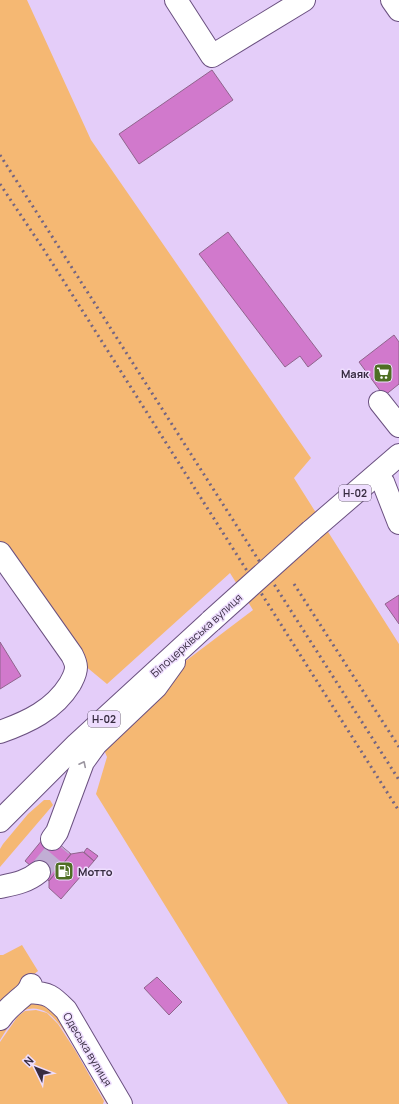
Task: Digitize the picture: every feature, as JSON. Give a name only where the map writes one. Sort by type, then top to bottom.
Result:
[{"type":"street","points":[[176,0],[212,56],[304,0]]},
{"type":"street","points":[[392,0],[399,10]]},
{"type":"street","points":[[380,402],[399,426]]},
{"type":"street","name":"Білоцерківська вулиця","points":[[0,821],[77,744],[188,642],[311,531],[399,455]]},
{"type":"street","points":[[383,482],[399,523]]},
{"type":"street","points":[[0,553],[72,655],[76,666],[75,675],[65,692],[53,705],[32,719],[6,730]]},
{"type":"street","points":[[57,842],[57,832],[83,762],[96,744],[156,687],[188,642]]},
{"type":"street","points":[[0,887],[34,869]]},
{"type":"street","name":"Одеська вулиця","points":[[0,1019],[4,1013],[30,989],[54,998],[66,1010],[121,1104]]},
{"type":"shaded area","points":[[0,0],[27,0],[91,140],[311,458],[294,478],[399,644],[399,1104],[288,1104],[96,794],[107,757],[100,740],[183,663],[253,610],[230,573],[107,684],[72,655],[0,553]]},
{"type":"shaded area","points":[[44,800],[50,800],[53,805],[0,867],[0,849],[3,844],[28,814]]},
{"type":"shaded area","points":[[22,945],[38,971],[6,997],[0,1005],[0,955],[3,955]]},
{"type":"shaded area","points":[[34,999],[54,1005],[113,1104],[107,1104],[70,1040],[61,1027],[46,1012],[34,1008],[23,1011],[13,1020],[0,1040],[0,1030],[10,1015]]},
{"type":"shaded area","points":[[36,1010],[47,1013],[58,1024],[75,1050],[104,1101],[103,1104],[0,1104],[0,1042],[18,1016],[25,1011]]},
{"type":"building","points":[[212,70],[233,100],[139,164],[119,134]]},
{"type":"building","points":[[228,232],[322,356],[308,367],[300,356],[285,367],[199,254]]},
{"type":"building","name":"Маяк","points":[[394,335],[399,342],[399,384],[384,396],[359,362]]},
{"type":"building","points":[[399,595],[399,624],[385,604]]},
{"type":"building","points":[[0,642],[21,676],[0,689]]},
{"type":"building","points":[[47,834],[71,854],[49,881],[25,861]]},
{"type":"building","points":[[87,848],[98,856],[94,861],[84,852]]},
{"type":"building","points":[[83,852],[94,861],[61,899],[49,888],[49,881],[71,854]]},
{"type":"building","points":[[157,977],[182,1002],[169,1015],[144,988]]},
{"type":"tunnel","points":[[39,872],[61,846]]},
{"type":"railway","points":[[0,155],[399,780]]},
{"type":"railway","points":[[0,184],[44,250],[399,811]]},
{"type":"railway","points":[[294,584],[399,747]]},
{"type":"place","name":"Маяк","points":[[383,373]]},
{"type":"place","name":"Мотто","points":[[64,871]]}]
